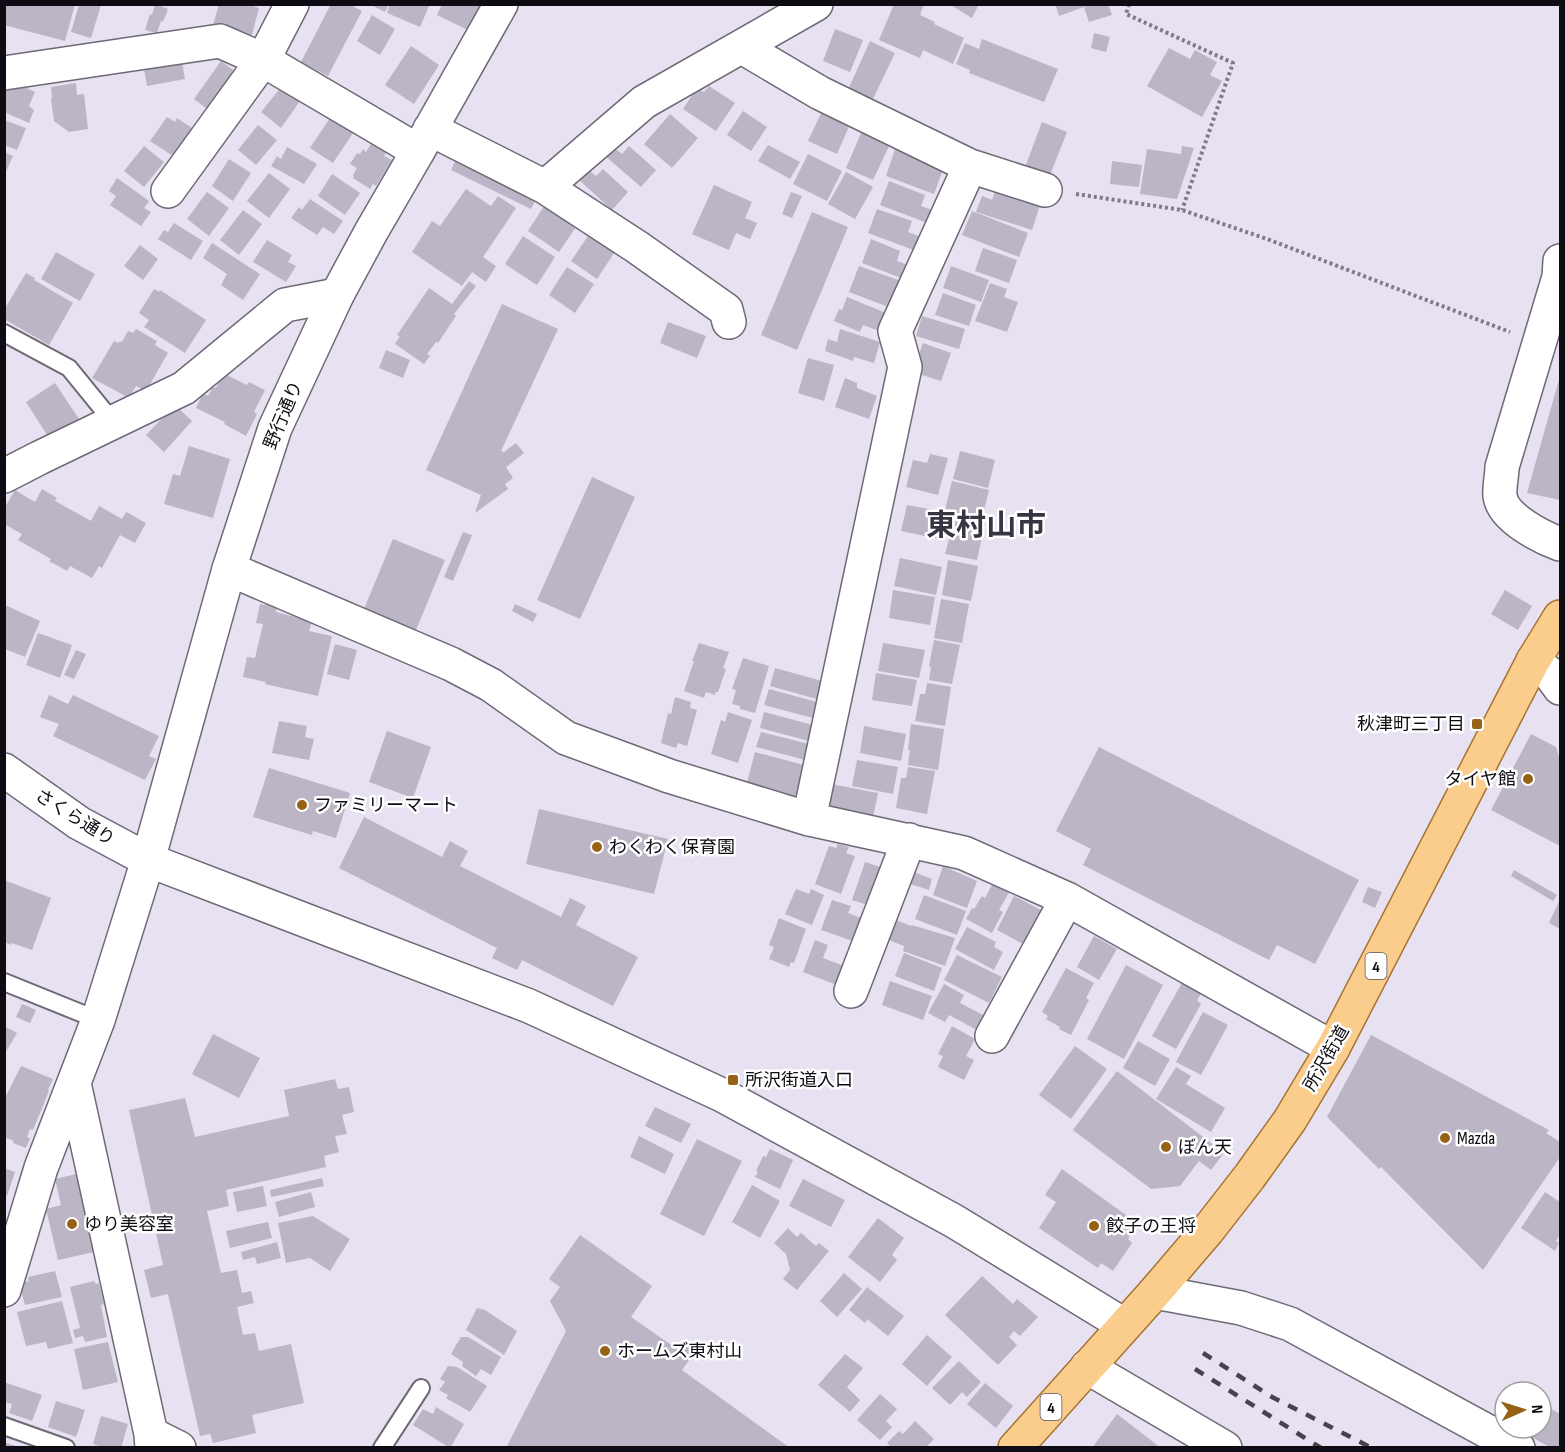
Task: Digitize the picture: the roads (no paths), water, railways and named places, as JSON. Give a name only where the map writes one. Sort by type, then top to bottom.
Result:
[{"type":"main road","name":"所沢街道","points":[[1015,1448],[1208,1230],[1290,1120],[1333,1048],[1533,661],[1560,616]]},
{"type":"street","points":[[168,191],[263,60],[292,4]]},
{"type":"street","name":"野行通り","points":[[4,1290],[9,1255],[98,1020],[148,860],[229,568],[275,428],[337,295],[501,4]]},
{"type":"street","points":[[545,187],[645,102],[816,4]]},
{"type":"street","points":[[4,73],[220,41],[424,140],[545,187],[637,247],[726,310],[729,322]]},
{"type":"street","points":[[742,47],[820,93],[970,166],[1045,190]]},
{"type":"street","points":[[809,819],[904,367],[895,332],[970,166]]},
{"type":"street","points":[[1560,261],[1559,276],[1503,467],[1500,497],[1512,518],[1545,538],[1560,544]]},
{"type":"street","points":[[4,476],[184,388],[285,305],[337,295]]},
{"type":"street","points":[[229,568],[451,664],[491,685],[566,738],[669,776],[809,819],[964,853],[1067,899],[1333,1048]]},
{"type":"street","points":[[1533,661],[1549,673],[1560,688]]},
{"type":"street","name":"さくら通り","points":[[4,770],[79,823],[148,860],[529,1006],[722,1095],[954,1221],[1124,1325]]},
{"type":"street","points":[[851,991],[909,840]]},
{"type":"street","points":[[992,1036],[1067,899]]},
{"type":"street","points":[[74,1083],[161,1443]]},
{"type":"street","points":[[1155,1292],[1241,1308],[1290,1324],[1518,1448]]},
{"type":"street","points":[[1088,1367],[1226,1448]]},
{"type":"lane","points":[[4,333],[69,368],[113,422]]},
{"type":"lane","points":[[4,982],[98,1020]]},
{"type":"lane","points":[[382,1448],[421,1388]]},
{"type":"lane","points":[[4,1426],[66,1448]]},
{"type":"railway","points":[[1203,1353],[1272,1397],[1372,1448]]},
{"type":"railway","points":[[1195,1369],[1321,1448]]},
{"type":"place","name":"秋津町三丁目","points":[[1477,724]]},
{"type":"place","name":"タイヤ館","points":[[1528,779]]},
{"type":"place","name":"ファミリーマート","points":[[302,805]]},
{"type":"place","name":"わくわく保育園","points":[[597,847]]},
{"type":"place","name":"所沢街道入口","points":[[733,1080]]},
{"type":"place","name":"Mazda","points":[[1445,1138]]},
{"type":"place","name":"ぼん天","points":[[1166,1147]]},
{"type":"place","name":"ゆり美容室","points":[[72,1224]]},
{"type":"place","name":"餃子の王将","points":[[1094,1226]]},
{"type":"place","name":"ホームズ東村山","points":[[605,1351]]},
{"type":"district","name":"東村山市","points":[[986,525]]}]
